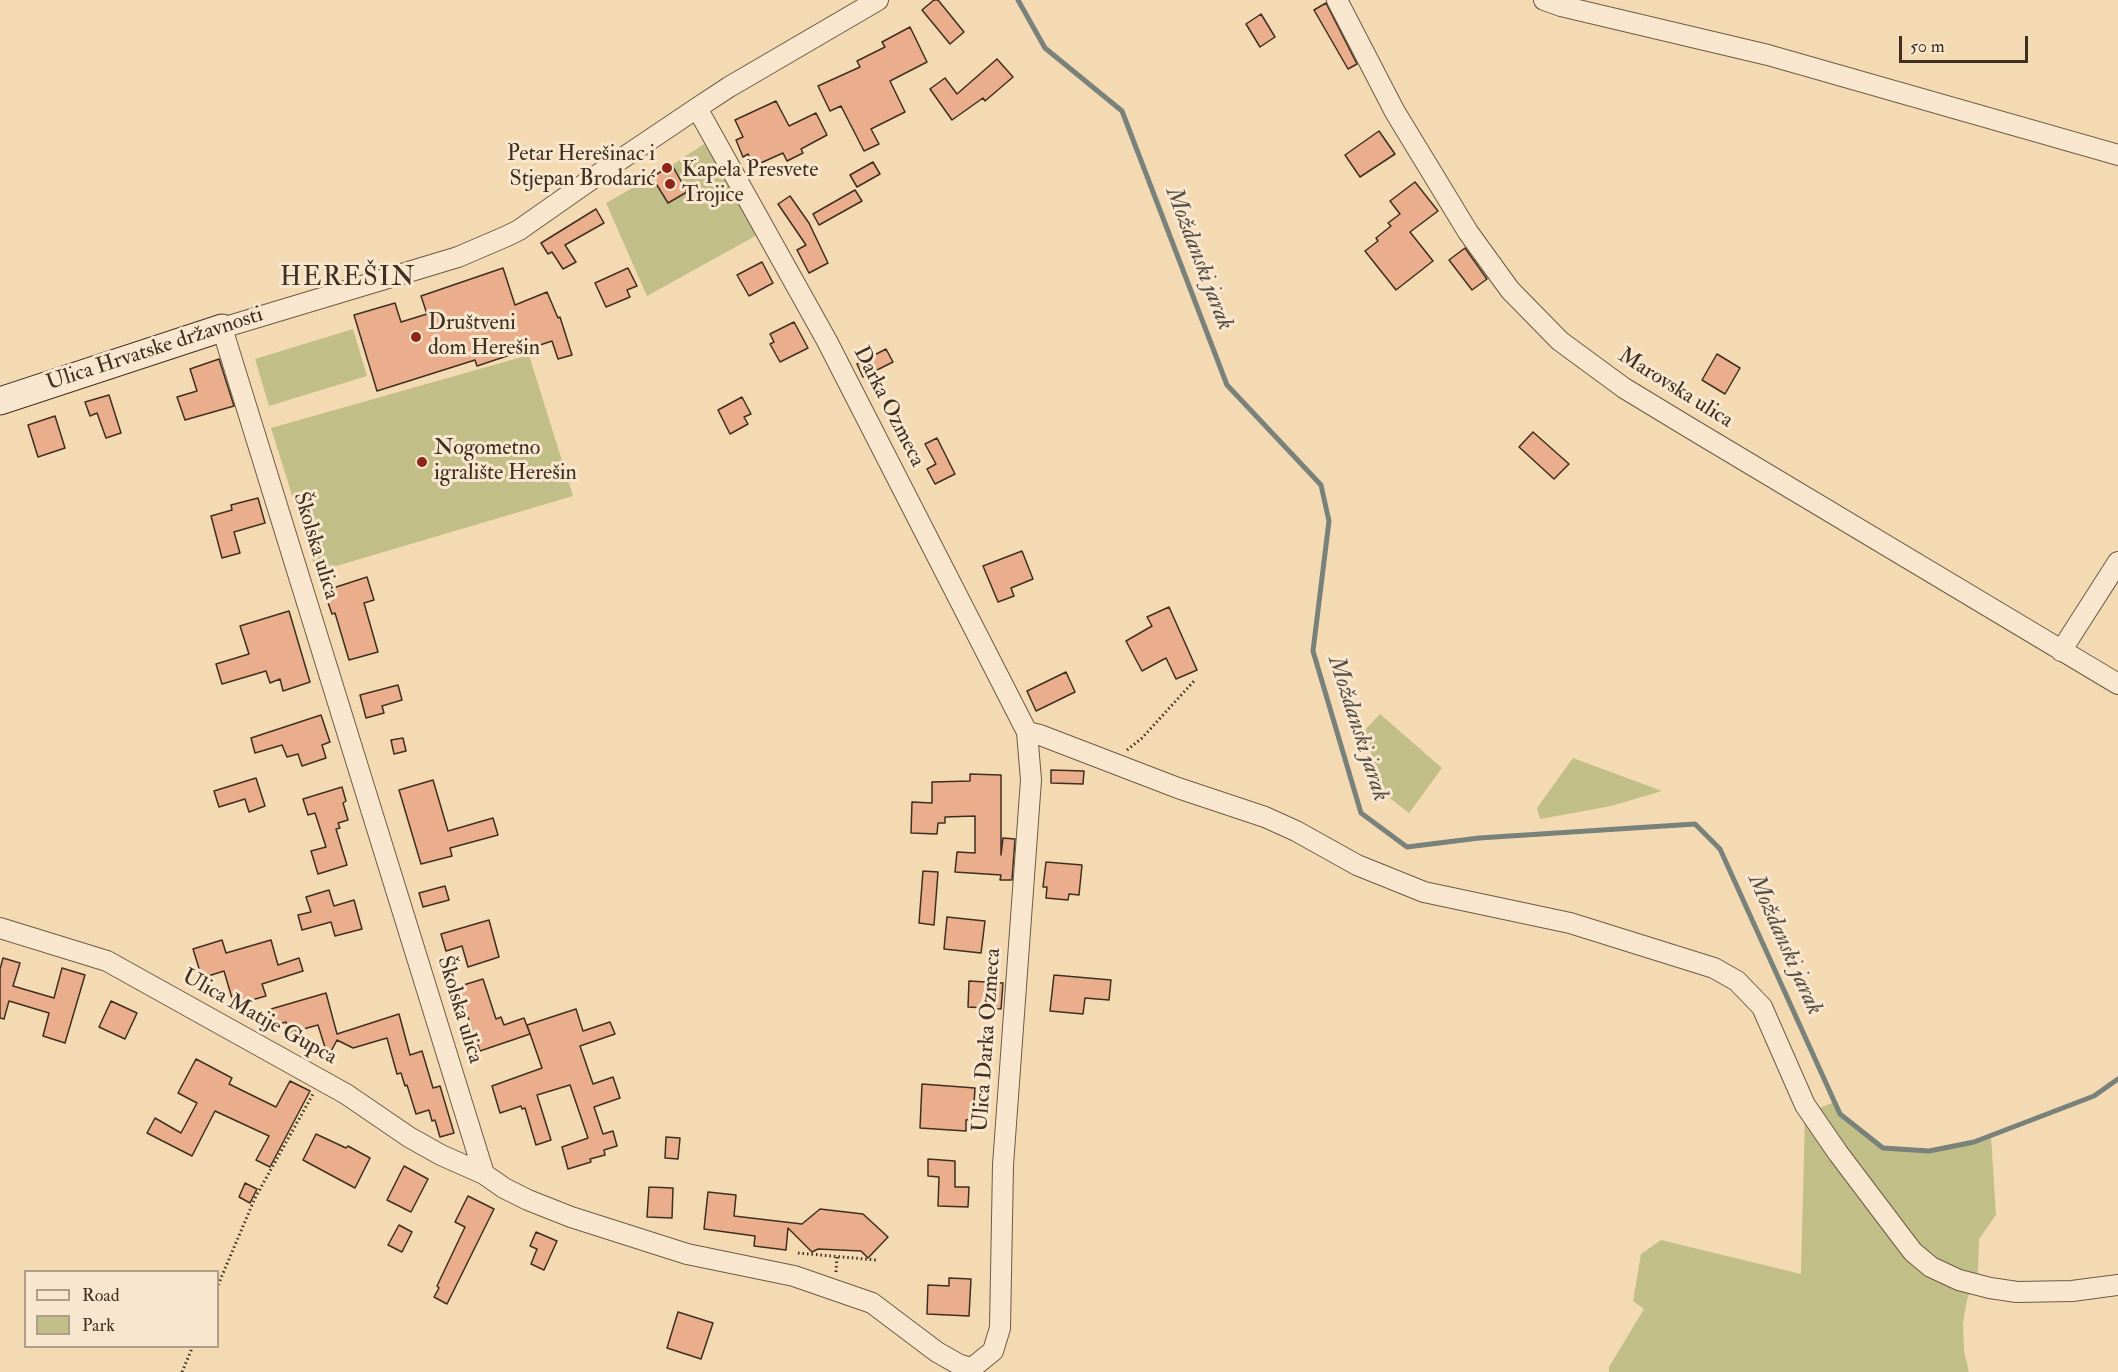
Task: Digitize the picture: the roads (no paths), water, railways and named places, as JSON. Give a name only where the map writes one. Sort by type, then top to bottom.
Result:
[{"type":"main road","name":"Ulica Hrvatske državnosti","points":[[0,400],[222,328]]},
{"type":"street","name":"Ulica Hrvatske državnosti","points":[[222,328],[458,257],[519,230],[697,108],[878,0]]},
{"type":"street","name":"Marovska ulica","points":[[1337,0],[1395,112],[1468,232],[1510,290],[1560,341],[1624,388],[1671,417],[2118,684]]},
{"type":"street","points":[[1544,0],[1768,55],[2118,155]]},
{"type":"street","name":"Darka Ozmeca","points":[[697,108],[827,341],[1027,732]]},
{"type":"street","name":"Školska ulica","points":[[222,328],[484,1174]]},
{"type":"street","points":[[2061,651],[2118,562]]},
{"type":"street","points":[[1027,732],[1178,788],[1265,817],[1296,831],[1357,865],[1424,892],[1570,923],[1714,968],[1737,981],[1762,1007],[1805,1105],[1838,1153],[1913,1252],[1931,1267],[1959,1280],[2017,1292],[2072,1291],[2118,1285]]},
{"type":"street","name":"Ulica Darka Ozmeca","points":[[484,1174],[504,1188],[528,1200],[571,1217],[687,1254],[794,1276],[872,1303],[937,1352],[960,1365],[972,1368],[981,1362],[993,1351],[1000,1328],[1003,1165],[1031,780],[1027,732]]},
{"type":"street","name":"Ulica Matije Gupca","points":[[0,928],[107,960],[321,1080],[409,1137],[441,1155],[484,1174]]},
{"type":"street","points":[[441,1155],[451,1150],[471,1129]]},
{"type":"waterway","name":"Moždanski jarak","points":[[1018,0],[1045,48],[1122,111],[1227,385],[1321,485],[1329,521],[1313,651],[1361,813],[1407,847],[1479,838],[1695,824],[1720,849],[1840,1114],[1883,1148],[1929,1151],[1974,1142],[2094,1096],[2118,1079]]},
{"type":"place","name":"Petar Herešinac i Stjepan Brodarić","points":[[667,168]]},
{"type":"place","name":"Kapela Presvete Trojice","points":[[670,184]]},
{"type":"place","name":"Društveni dom Herešin","points":[[416,337]]},
{"type":"place","name":"Nogometno igralište Herešin","points":[[422,462]]},
{"type":"district","name":"HEREŠIN","points":[[348,279]]}]
